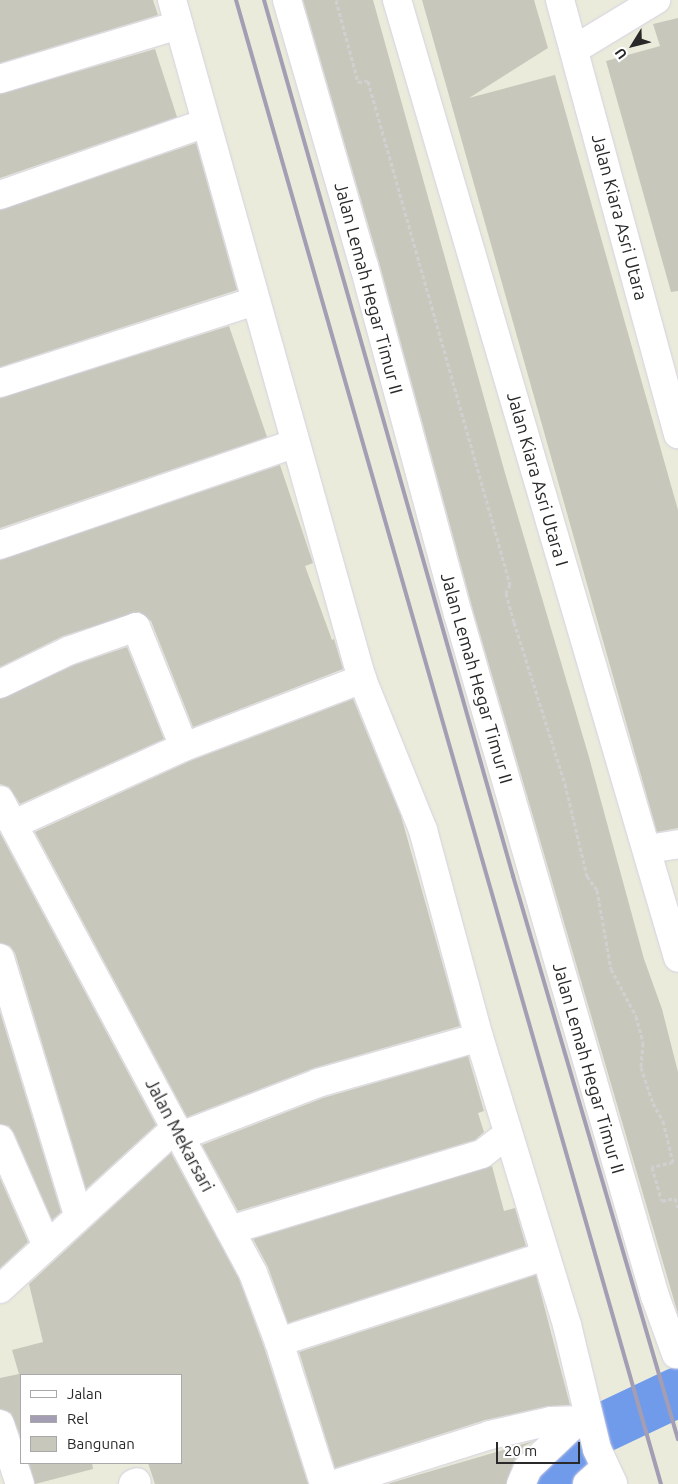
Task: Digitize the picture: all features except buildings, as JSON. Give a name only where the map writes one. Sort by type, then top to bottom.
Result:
[{"type":"street","name":"Jalan Lemah Hegar Timur II","points":[[287,0],[474,671],[655,1296],[678,1355]]},
{"type":"street","name":"Jalan Kiara Asri Utara I","points":[[397,0],[648,849],[678,958]]},
{"type":"street","name":"Jalan Kiara Asri Utara","points":[[560,0],[678,434]]},
{"type":"street","points":[[574,49],[656,0]]},
{"type":"street","points":[[0,79],[166,23],[193,127],[255,301],[362,679],[423,830],[479,1037],[545,1256],[601,1471]]},
{"type":"street","points":[[0,195],[193,127]]},
{"type":"street","points":[[0,382],[255,301]]},
{"type":"street","points":[[0,545],[294,444]]},
{"type":"street","points":[[0,684],[68,650],[136,627],[184,747]]},
{"type":"street","points":[[14,824],[184,747],[362,679]]},
{"type":"street","name":"Jalan Mekarsari","points":[[0,800],[253,1273],[279,1342],[324,1484]]},
{"type":"street","points":[[648,849],[678,844]]},
{"type":"street","points":[[0,958],[78,1214]]},
{"type":"street","points":[[0,1289],[78,1214],[178,1132],[318,1082],[479,1037]]},
{"type":"street","points":[[230,1230],[482,1154],[508,1134]]},
{"type":"street","points":[[0,1139],[46,1244]]},
{"type":"street","points":[[279,1342],[545,1256]]},
{"type":"street","points":[[335,1484],[490,1435],[586,1415]]},
{"type":"street","points":[[521,1484],[528,1468],[586,1415]]},
{"type":"street","points":[[0,1424],[20,1484]]},
{"type":"path","points":[[336,0],[358,82],[368,80],[510,584],[506,593],[514,622],[565,784],[587,876],[597,890],[611,969],[636,1016],[643,1043],[641,1067],[652,1103],[663,1121],[673,1162],[652,1167],[654,1175],[662,1201],[675,1198],[678,1208]]},
{"type":"waterway","points":[[556,1484],[577,1440],[678,1392]]},
{"type":"railway","points":[[236,0],[661,1484]]},
{"type":"railway","points":[[264,0],[513,876],[678,1439]]}]
